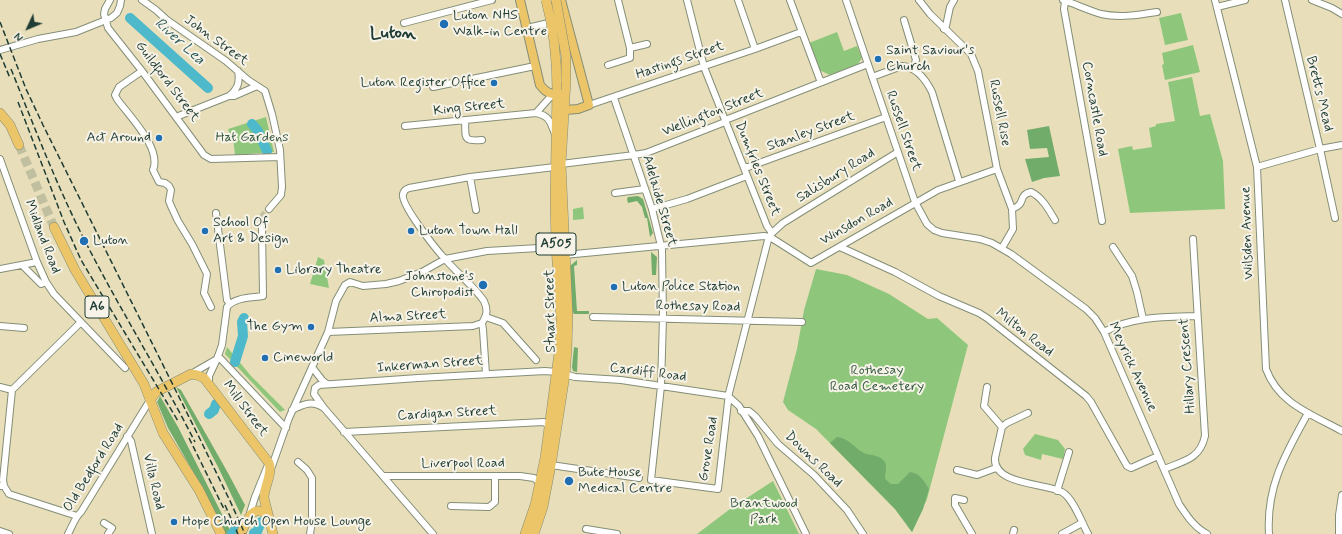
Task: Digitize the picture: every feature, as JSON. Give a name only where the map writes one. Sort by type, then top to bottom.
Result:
[{"type":"highway","name":"A505","points":[[546,0],[553,32],[557,64],[555,92]]},
{"type":"highway","name":"Stuart Street","points":[[549,426],[561,373],[556,246],[558,166],[565,110],[566,81],[566,56],[556,0]]},
{"type":"highway","name":"Stuart Street","points":[[551,465],[555,444],[568,315],[555,135],[557,115],[555,92]]},
{"type":"highway","points":[[0,113],[10,125],[19,145]]},
{"type":"highway","name":"A6","points":[[54,227],[75,270],[144,384],[148,389],[156,392]]},
{"type":"highway","points":[[150,400],[156,392],[194,371]]},
{"type":"highway","name":"Mill Street","points":[[194,371],[206,381],[270,466]]},
{"type":"highway","name":"A6","points":[[144,384],[164,433],[199,490],[221,534]]},
{"type":"highway","name":"A505","points":[[525,534],[540,483],[549,426]]},
{"type":"highway","name":"A505","points":[[534,534],[543,507],[551,465]]},
{"type":"highway","points":[[270,466],[264,493],[265,506],[270,518],[273,534]]},
{"type":"highway","points":[[241,534],[250,513],[260,511],[270,518]]},
{"type":"main road","points":[[520,0],[540,85],[545,91],[555,92]]},
{"type":"main road","points":[[561,0],[589,105]]},
{"type":"main road","name":"Hastings Street","points":[[565,110],[578,109],[589,105]]},
{"type":"street","points":[[105,20],[105,9],[110,0]]},
{"type":"street","points":[[0,50],[38,38],[76,32],[110,18],[117,13],[121,0]]},
{"type":"street","name":"John Street","points":[[142,0],[151,5],[167,20],[226,61],[265,91],[280,150],[282,193],[269,209]]},
{"type":"street","points":[[151,5],[156,0]]},
{"type":"street","points":[[404,23],[470,3],[492,0]]},
{"type":"street","points":[[608,65],[630,58],[630,48],[618,0]]},
{"type":"street","name":"Dumfries Street","points":[[686,0],[704,67],[771,235]]},
{"type":"street","points":[[738,0],[755,49]]},
{"type":"street","points":[[790,0],[801,32],[822,82]]},
{"type":"street","name":"Russell Street","points":[[846,0],[915,202]]},
{"type":"street","name":"Russell Rise","points":[[919,0],[944,29],[971,54],[975,62],[997,169],[1012,209],[1012,229],[1002,248]]},
{"type":"street","points":[[944,29],[950,7],[954,0]]},
{"type":"street","points":[[1064,0],[1100,13],[1118,16],[1141,15],[1157,12]]},
{"type":"street","name":"Corncastle Road","points":[[1064,0],[1064,9],[1102,221]]},
{"type":"street","name":"Wilsden Avenue","points":[[1215,0],[1257,167],[1266,369],[1270,379],[1283,397],[1308,413],[1342,431]]},
{"type":"street","points":[[1217,7],[1245,0]]},
{"type":"street","name":"Bretts Mead","points":[[1285,0],[1335,218]]},
{"type":"street","points":[[1312,0],[1332,8],[1342,14]]},
{"type":"street","name":"Guildford Street","points":[[105,20],[108,28],[142,71],[201,152],[209,159],[280,157]]},
{"type":"street","points":[[527,28],[566,20]]},
{"type":"street","points":[[904,20],[916,60],[913,69]]},
{"type":"street","name":"Hastings Street","points":[[589,105],[614,98],[801,32]]},
{"type":"street","points":[[630,48],[647,44]]},
{"type":"street","name":"Wellington Street","points":[[445,259],[411,214],[402,195],[407,189],[470,177],[634,156],[646,153],[868,64]]},
{"type":"street","points":[[433,87],[535,66]]},
{"type":"street","points":[[872,77],[902,66],[907,66],[919,74],[928,84],[932,92],[959,181]]},
{"type":"street","points":[[142,71],[119,87],[115,95],[152,147],[155,164],[152,170],[159,182],[166,183],[171,190],[169,201],[171,206],[207,274],[204,293],[211,307]]},
{"type":"street","points":[[229,96],[233,93],[239,83],[238,71]]},
{"type":"street","points":[[176,117],[257,86]]},
{"type":"street","points":[[555,92],[536,113],[546,116],[555,135]]},
{"type":"street","name":"Adelaide Street","points":[[614,98],[652,209],[663,256],[661,386],[651,480]]},
{"type":"street","name":"King Street","points":[[405,126],[536,113]]},
{"type":"street","name":"Stanley Street","points":[[744,167],[748,167],[886,117]]},
{"type":"street","points":[[465,121],[466,138],[470,142],[482,140]]},
{"type":"street","points":[[1257,167],[1320,149],[1342,145]]},
{"type":"street","name":"Salisbury Road","points":[[771,235],[783,223],[898,152]]},
{"type":"street","name":"Midland Road","points":[[0,159],[37,262],[46,282],[54,294],[125,368]]},
{"type":"street","name":"Winsdon Road","points":[[771,235],[811,263],[938,190],[959,181],[997,169]]},
{"type":"street","points":[[652,209],[688,199],[747,176]]},
{"type":"street","points":[[470,177],[476,210]]},
{"type":"street","points":[[615,193],[645,189]]},
{"type":"street","points":[[1012,209],[1018,207],[1021,204],[1023,196],[1031,192],[1035,194],[1046,206],[1055,220]]},
{"type":"street","name":"Meyrick Avenue","points":[[915,202],[927,224],[934,230],[942,233],[980,239],[1002,248],[1086,309],[1095,318],[1104,332],[1179,504],[1195,525],[1207,534]]},
{"type":"street","points":[[216,213],[227,300],[230,304]]},
{"type":"street","points":[[206,381],[222,345],[227,307],[234,301],[263,296],[262,227]]},
{"type":"street","points":[[564,255],[771,235]]},
{"type":"street","points":[[771,235],[767,242],[728,396],[741,411],[758,436],[806,534]]},
{"type":"street","name":"Hillary Crescent","points":[[1164,469],[1197,454],[1203,445],[1205,436],[1193,239]]},
{"type":"street","points":[[250,513],[255,497],[270,466],[292,410],[328,332],[336,302],[345,285],[350,282],[364,286],[399,281],[422,272],[445,259],[486,251],[556,246]]},
{"type":"street","name":"Milton Road","points":[[840,247],[895,272],[939,296],[979,313],[987,318],[1086,396],[1091,402],[1128,466],[1131,468],[1158,456]]},
{"type":"street","points":[[1113,247],[1132,276],[1143,319]]},
{"type":"street","points":[[445,259],[481,295],[487,306],[486,317],[482,323],[484,330],[486,374]]},
{"type":"street","points":[[0,269],[23,266],[37,262]]},
{"type":"street","points":[[23,266],[41,284],[46,282]]},
{"type":"street","points":[[1104,332],[1112,328],[1143,319],[1197,316]]},
{"type":"street","points":[[486,317],[503,323],[536,360]]},
{"type":"street","name":"Rothesay Road","points":[[593,317],[802,322]]},
{"type":"street","points":[[77,516],[10,494],[2,486],[8,441],[12,390],[81,322]]},
{"type":"street","name":"Alma Street","points":[[328,332],[473,326],[482,323]]},
{"type":"street","points":[[0,326],[24,328]]},
{"type":"street","points":[[194,371],[206,366],[217,357]]},
{"type":"street","points":[[217,357],[286,428]]},
{"type":"street","points":[[312,367],[327,384]]},
{"type":"street","name":"Inkerman Street","points":[[327,384],[545,371],[561,373]]},
{"type":"street","name":"Cardiff Road","points":[[561,373],[728,396]]},
{"type":"street","points":[[327,384],[319,385],[314,391],[317,399],[433,534]]},
{"type":"street","points":[[0,387],[12,390]]},
{"type":"street","points":[[987,387],[984,406],[1002,427]]},
{"type":"street","name":"Grove Road","points":[[651,480],[718,489],[728,396]]},
{"type":"street","name":"Old Bedford Road","points":[[68,534],[76,521],[77,516],[81,512],[150,400]]},
{"type":"street","points":[[292,410],[309,403],[316,403],[324,408]]},
{"type":"street","name":"Downs Road","points":[[741,411],[749,411],[755,416],[778,444],[814,475],[847,510],[863,534]]},
{"type":"street","name":"Old Bedford Road","points":[[142,415],[147,413],[151,414],[158,420]]},
{"type":"street","points":[[1028,413],[1007,422],[1002,427],[995,458],[996,468],[1006,477],[1062,492],[1075,507],[1088,534]]},
{"type":"street","points":[[1269,534],[1269,507],[1279,468],[1308,413]]},
{"type":"street","name":"Cardigan Street","points":[[344,432],[544,422],[549,426]]},
{"type":"street","name":"Villa Road","points":[[127,436],[131,441],[152,534]]},
{"type":"street","points":[[0,439],[8,441]]},
{"type":"street","points":[[1057,491],[1069,452]]},
{"type":"street","points":[[298,462],[307,470],[312,478],[312,521],[310,534]]},
{"type":"street","points":[[551,465],[639,478]]},
{"type":"street","points":[[957,470],[977,475],[996,468]]},
{"type":"street","name":"Liverpool Road","points":[[383,476],[520,476],[534,478],[540,483]]},
{"type":"street","points":[[451,506],[489,507],[493,505],[495,502],[495,476]]},
{"type":"street","points":[[1339,534],[1339,515],[1342,495]]},
{"type":"street","points":[[964,500],[952,497],[972,534]]},
{"type":"street","points":[[104,522],[112,528],[108,534]]},
{"type":"street","points":[[1062,534],[1082,523]]},
{"type":"street","points":[[586,528],[617,534]]},
{"type":"street","points":[[0,531],[9,534]]},
{"type":"green space","points":[[1181,13],[1188,40],[1165,45],[1159,18]]},
{"type":"green space","points":[[837,32],[844,51],[857,46],[862,58],[858,64],[830,75],[819,70],[809,43]]},
{"type":"green space","points":[[1193,45],[1200,72],[1165,80],[1162,65],[1164,64],[1162,53]]},
{"type":"green space","points":[[1192,77],[1200,116],[1210,114],[1223,161],[1225,209],[1130,213],[1118,149],[1132,146],[1133,150],[1152,147],[1149,128],[1156,126],[1156,124],[1175,121],[1168,82]]},
{"type":"green space","name":"Hat Gardens","points":[[266,117],[274,152],[235,155],[233,137],[231,137],[228,129]]},
{"type":"green space","points":[[1049,126],[1060,176],[1044,178],[1032,182],[1025,159],[1049,157],[1047,148],[1030,149],[1027,130]]},
{"type":"green space","points":[[638,196],[643,199],[653,233],[650,237],[647,218],[645,218],[642,207],[637,201],[628,203],[628,197]]},
{"type":"green space","points":[[583,207],[584,219],[573,220],[573,209]]},
{"type":"green space","points":[[651,252],[657,257],[656,275],[652,275]]},
{"type":"green space","points":[[318,257],[324,260],[329,288],[310,284]]},
{"type":"green space","points":[[577,260],[577,265],[574,266],[577,311],[589,311],[589,314],[574,314],[572,311],[570,266]]},
{"type":"green space","name":"Rothesay Road Cemetery","points":[[816,269],[847,275],[889,294],[928,319],[937,318],[968,345],[927,499],[912,532],[895,509],[816,429],[788,410],[783,402],[797,349],[804,310]]},
{"type":"green space","points":[[227,347],[251,376],[285,410],[280,412],[225,354]]},
{"type":"green space","points":[[574,347],[578,348],[577,372],[573,371],[572,367]]},
{"type":"green space","points":[[176,387],[181,390],[245,505],[241,515],[218,467]]},
{"type":"green space","points":[[160,396],[178,427],[232,534],[225,534],[203,489],[168,428],[157,402]]},
{"type":"green space","points":[[1035,434],[1058,440],[1065,449],[1063,459],[1042,454],[1041,460],[1025,455],[1023,449]]},
{"type":"green space","points":[[837,437],[845,439],[864,453],[877,456],[882,459],[886,465],[885,479],[891,484],[898,484],[910,472],[916,474],[923,480],[929,489],[923,509],[912,532],[895,509],[830,443]]},
{"type":"green space","name":"Brantwood Park","points":[[773,481],[799,534],[697,534],[730,509]]},
{"type":"waterway","name":"River Lea","points":[[130,18],[208,88]]},
{"type":"waterway","name":"River Lea","points":[[252,124],[258,131],[267,151]]},
{"type":"waterway","name":"River Lea","points":[[235,362],[243,336],[242,322],[244,318]]},
{"type":"waterway","name":"River Lea","points":[[209,414],[214,410],[216,404]]},
{"type":"waterway","name":"River Lea","points":[[254,533],[257,532],[261,522]]},
{"type":"waterway","name":"River Lea","points":[[232,534],[238,526]]},
{"type":"tunnel","points":[[19,145],[54,227]]},
{"type":"tunnel","points":[[262,227],[263,215],[269,209]]},
{"type":"railway","points":[[0,22],[26,89],[43,125],[199,437],[245,534]]},
{"type":"railway","points":[[0,54],[10,78]]},
{"type":"railway","points":[[11,69],[55,176],[84,239],[195,442]]},
{"type":"railway","points":[[18,102],[64,222],[81,260],[178,421]]},
{"type":"railway","points":[[189,438],[225,511]]},
{"type":"railway","points":[[225,505],[238,534]]},
{"type":"place","name":"Luton NHS Walk-in Centre","points":[[444,24]]},
{"type":"place","name":"Saint Saviour's Church","points":[[878,59]]},
{"type":"place","name":"Luton Register Office","points":[[494,83]]},
{"type":"place","name":"Act Around","points":[[159,138]]},
{"type":"place","name":"School Of Art & Design","points":[[205,231]]},
{"type":"place","name":"Luton Town Hall","points":[[411,231]]},
{"type":"place","name":"Luton","points":[[84,241]]},
{"type":"place","name":"Library Theatre","points":[[278,270]]},
{"type":"place","name":"Johnstone's Chiropodist","points":[[483,285]]},
{"type":"place","name":"Luton Police Station","points":[[614,287]]},
{"type":"place","name":"The Gym","points":[[311,327]]},
{"type":"place","name":"Cineworld","points":[[265,358]]},
{"type":"place","name":"Bute House Medical Centre","points":[[569,481]]},
{"type":"place","name":"Hope Church Open House Lounge","points":[[174,522]]},
{"type":"district","name":"Luton","points":[[393,34]]}]
